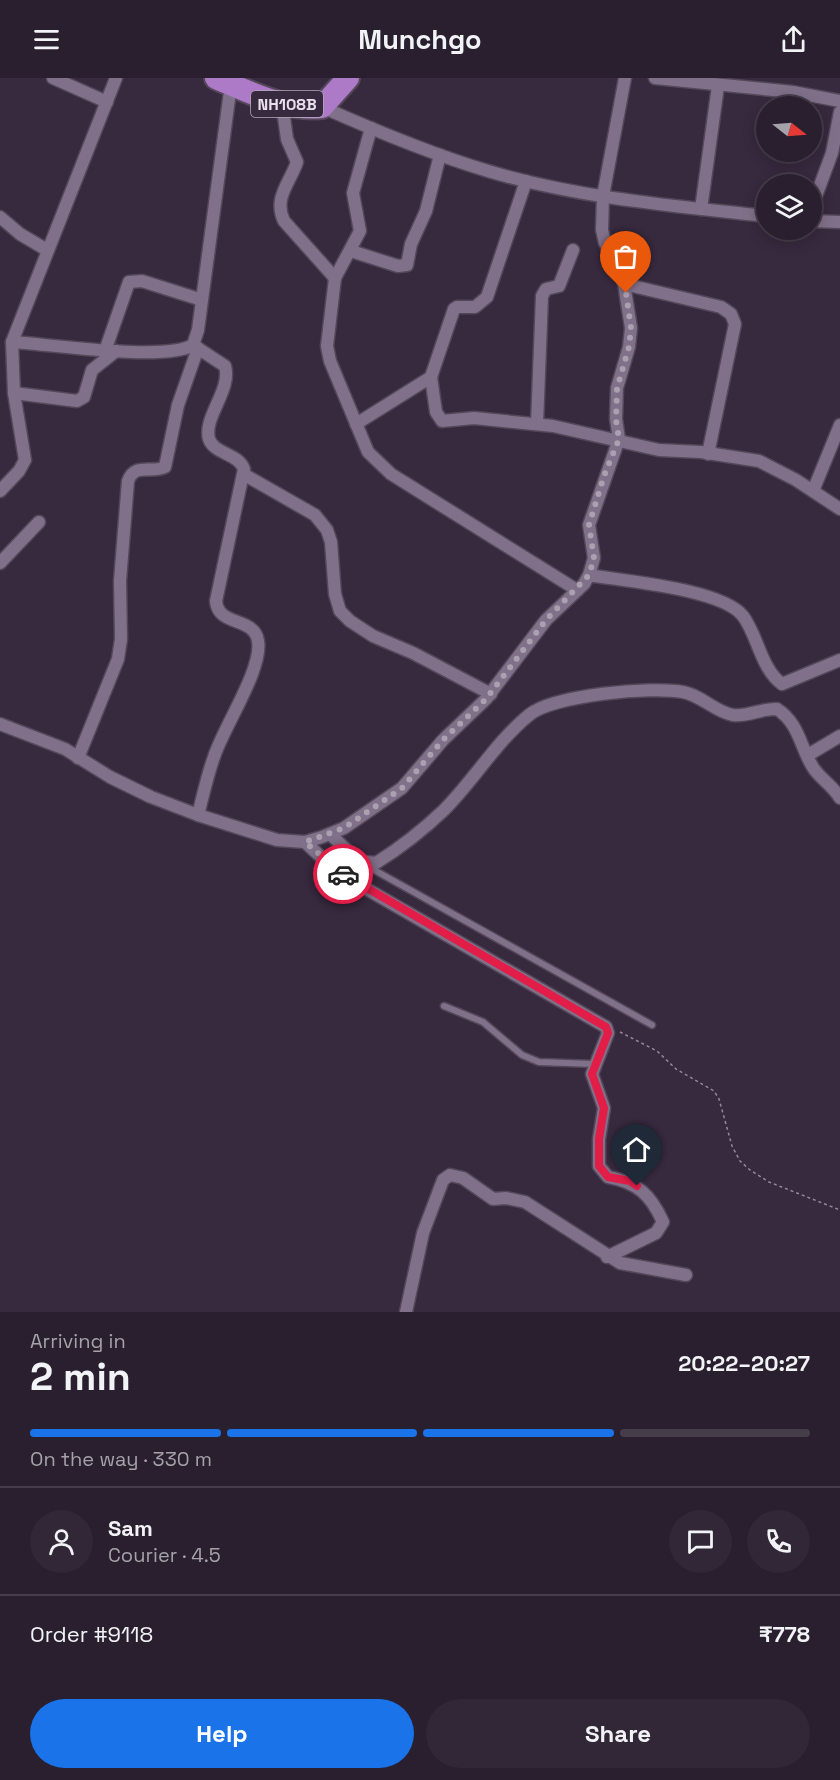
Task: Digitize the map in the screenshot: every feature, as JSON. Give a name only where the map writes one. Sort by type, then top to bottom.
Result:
[{"type":"highway","name":"NH108B","points":[[233,82],[282,103],[307,109],[322,107],[348,78]]},
{"type":"street","points":[[53,78],[107,102]]},
{"type":"street","points":[[0,491],[19,471],[25,460],[14,393],[12,342],[117,78]]},
{"type":"street","points":[[0,724],[65,750],[110,777],[198,815],[255,835],[305,842],[344,828],[402,788],[443,740],[490,694],[546,620],[589,575],[594,558],[589,525],[604,476],[619,439],[616,420],[617,388],[629,347],[631,328],[624,284],[617,262],[605,243],[603,196],[625,78]]},
{"type":"street","points":[[656,78],[793,92],[840,101]]},
{"type":"street","points":[[78,758],[118,658],[121,639],[120,581],[131,474],[137,469],[160,470],[165,467],[178,405],[196,347],[233,82]]},
{"type":"street","points":[[701,209],[718,86]]},
{"type":"street","points":[[282,103],[289,146],[297,162],[283,191],[280,212],[284,221],[335,278]]},
{"type":"street","points":[[322,107],[440,155],[526,181],[603,196],[756,215]]},
{"type":"street","points":[[822,180],[832,153],[840,112]]},
{"type":"street","points":[[371,128],[353,193],[361,223],[351,251],[335,278],[327,346],[356,424],[373,459],[391,474],[577,590]]},
{"type":"street","points":[[351,251],[398,266],[407,265],[411,244],[426,210],[440,155]]},
{"type":"street","points":[[526,181],[487,297],[475,307],[454,309],[431,377],[436,412],[442,421],[474,418],[537,424],[619,439],[659,450],[759,461],[840,509]]},
{"type":"street","points":[[0,217],[20,234],[47,250]]},
{"type":"street","points":[[822,221],[840,222]]},
{"type":"street","points":[[537,424],[542,296],[546,289],[559,286],[573,250]]},
{"type":"street","points":[[14,393],[77,401],[84,397],[92,370],[111,351],[129,282],[142,281],[202,300]]},
{"type":"street","points":[[624,284],[721,307],[731,314],[735,324],[708,454]]},
{"type":"street","points":[[12,342],[111,351],[180,351],[196,347],[220,362],[227,372],[211,423],[210,440],[213,446],[243,464],[244,475],[216,601],[216,610],[221,615],[253,629],[258,638],[259,648],[255,667],[214,757],[198,815]]},
{"type":"street","points":[[356,424],[431,377]]},
{"type":"street","points":[[813,491],[840,425]]},
{"type":"street","points":[[244,475],[315,514],[327,530],[331,542],[335,594],[340,611],[350,621],[373,636],[413,653],[490,694]]},
{"type":"street","points":[[0,563],[39,522]]},
{"type":"street","points":[[589,575],[664,586],[733,607],[743,616],[762,655],[782,684],[840,660]]},
{"type":"street","points":[[330,834],[358,861],[376,863],[407,842],[445,809],[476,769],[528,716],[540,707],[560,700],[670,690],[697,696],[730,714],[743,715],[777,709],[793,723],[816,771],[831,784],[840,798]]},
{"type":"street","points":[[808,755],[840,736]]},
{"type":"street","points":[[305,842],[343,875],[606,1027],[608,1033],[595,1064],[593,1082],[604,1108],[599,1139],[599,1166],[608,1177],[630,1181],[637,1186],[663,1222],[656,1233],[608,1257]]},
{"type":"street","points":[[406,1312],[423,1233],[443,1180],[450,1175],[463,1178],[494,1199],[506,1198],[525,1202],[608,1257],[629,1266],[686,1275]]},
{"type":"lane","points":[[358,861],[652,1025]]},
{"type":"lane","points":[[444,1006],[483,1022],[522,1055],[539,1062],[595,1064]]},
{"type":"path","points":[[606,1027],[657,1051],[676,1069],[714,1091],[732,1146],[740,1161],[750,1170],[770,1182],[840,1210]]},
{"type":"way so far","points":[[343,874],[335,870],[305,842],[344,828],[402,788],[443,740],[486,699],[546,620],[584,584],[589,575],[594,558],[589,525],[604,476],[619,439],[616,420],[617,388],[629,347],[631,328],[626,293]]},
{"type":"route","points":[[343,874],[606,1027],[608,1033],[592,1074],[604,1108],[599,1139],[599,1166],[602,1173],[608,1177],[630,1181],[637,1186]]}]
